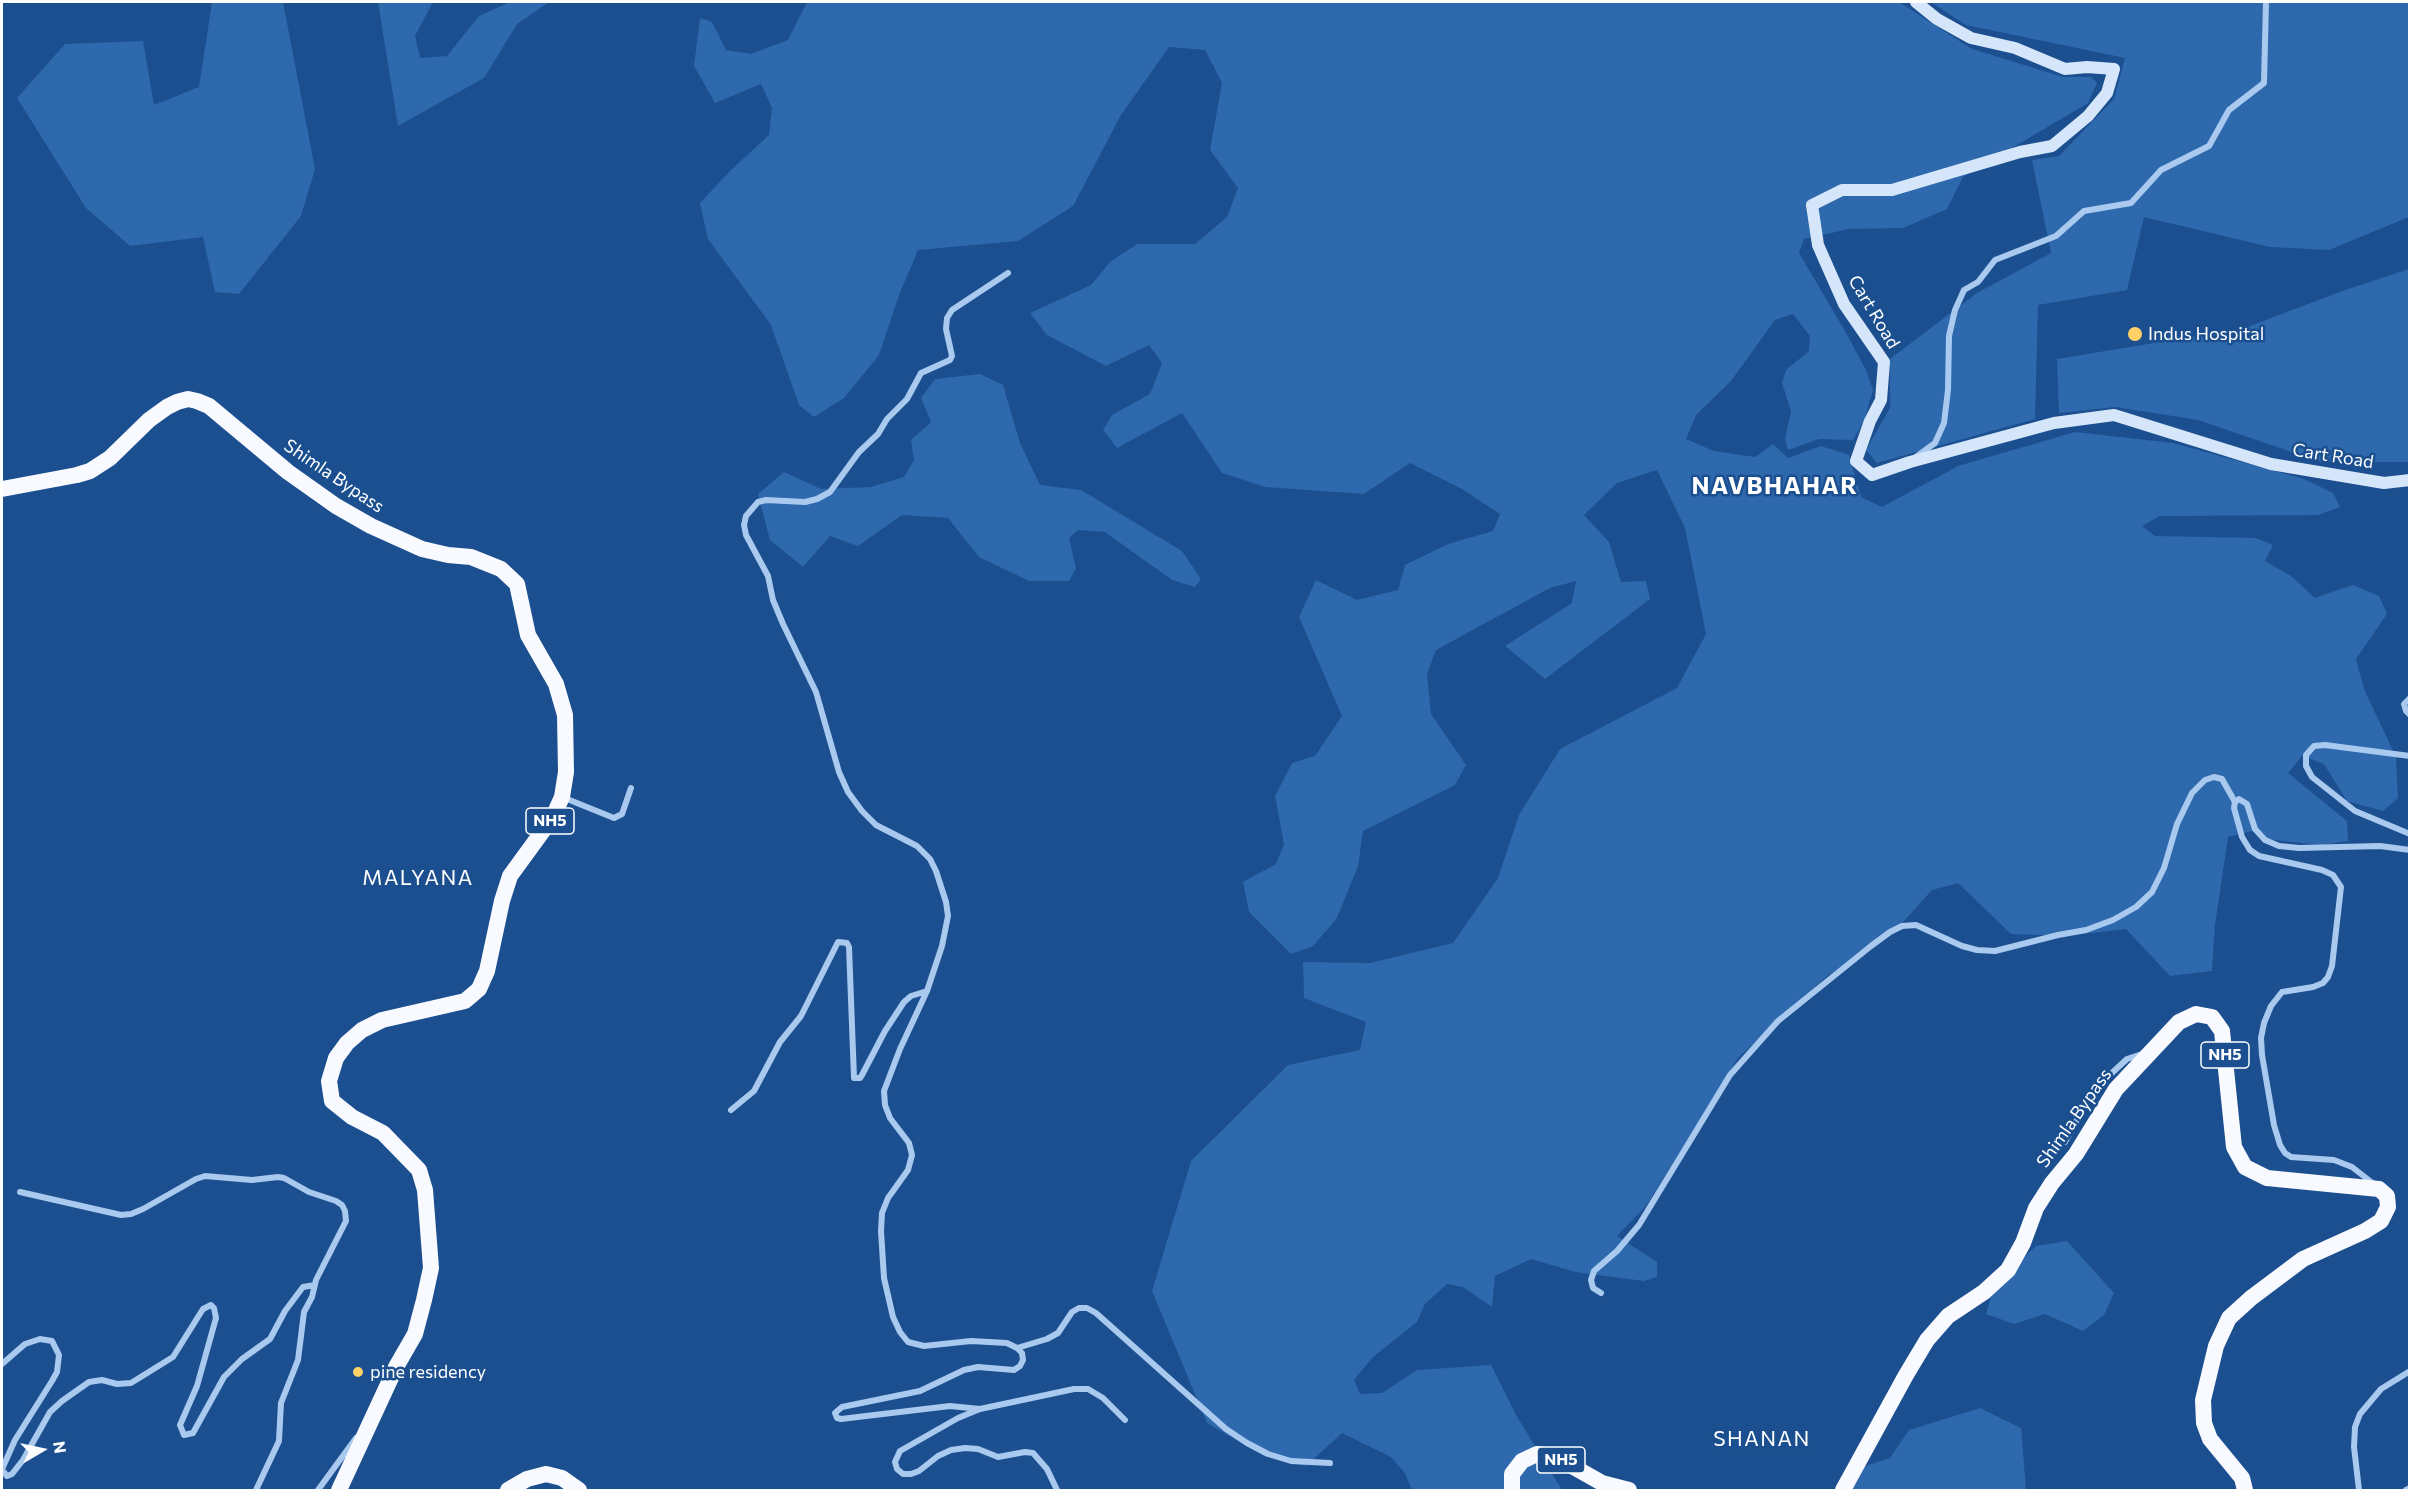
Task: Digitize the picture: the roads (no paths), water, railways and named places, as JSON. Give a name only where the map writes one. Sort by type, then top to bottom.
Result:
[{"type":"highway","name":"Shimla Bypass","points":[[2,489],[77,476],[90,471],[110,458],[149,420],[177,402],[188,399],[209,406],[288,472],[336,506],[362,521],[422,549],[484,561],[501,569],[517,584],[528,634],[556,684],[565,715],[566,772],[562,797],[553,817],[510,876],[502,901],[487,971],[479,989],[465,1001],[382,1020],[362,1030],[347,1043],[336,1058],[329,1081],[332,1101],[352,1117],[383,1133],[419,1170],[425,1190],[430,1268],[415,1334],[396,1367],[339,1491]]},
{"type":"highway","name":"Shimla Bypass","points":[[1843,1491],[1927,1340],[1948,1316],[1984,1292],[2008,1270],[2023,1243],[2036,1208],[2052,1183],[2076,1154],[2116,1089],[2179,1022],[2196,1014],[2212,1017],[2222,1031],[2234,1147],[2246,1167],[2267,1178],[2379,1189]]},
{"type":"highway","points":[[2245,1491],[2242,1478],[2210,1439],[2204,1423],[2203,1401],[2216,1346],[2229,1318],[2280,1275],[2303,1259],[2365,1231],[2380,1221],[2388,1207],[2387,1196],[2379,1189]]},
{"type":"highway","name":"NH5","points":[[1512,1491],[1512,1474],[1522,1461],[1537,1454],[1556,1457],[1602,1483],[1629,1491]]},
{"type":"highway","points":[[508,1491],[527,1479],[546,1474],[561,1478],[579,1491]]},
{"type":"main road","name":"Cart Road","points":[[1916,2],[1937,19],[1971,38],[2015,48],[2065,69],[2087,67],[2114,69],[2107,93],[2088,116],[2052,146],[2020,152],[1892,190],[1842,190],[1812,205],[1818,245],[1844,304],[1884,362],[1881,400],[1870,421],[1856,461],[1872,475],[1910,462],[2054,423],[2114,415],[2271,464],[2384,483],[2409,480]]},
{"type":"street","points":[[1910,462],[1935,442],[1944,423],[1948,390],[1949,336],[1955,310],[1964,290],[1978,282],[1995,260],[2056,236],[2084,211],[2131,203],[2161,170],[2209,146],[2229,110],[2264,83],[2266,2]]},
{"type":"street","points":[[980,1409],[950,1406],[842,1419],[837,1418],[835,1413],[842,1407],[920,1392],[964,1370],[978,1367],[1014,1370],[1023,1360],[1022,1353],[1017,1348],[1007,1343],[990,1340],[924,1346],[908,1342],[893,1317],[884,1278],[882,1213],[888,1198],[908,1170],[912,1155],[909,1143],[890,1118],[885,1105],[884,1091],[900,1049],[927,991],[942,946],[948,916],[936,871],[917,846],[876,825],[862,812],[848,792],[839,772],[816,692],[783,624],[773,600],[768,576],[746,535],[744,525],[746,516],[758,502],[765,500],[805,502],[830,492],[878,434],[887,419],[907,399],[921,373],[950,360],[952,356],[945,329],[947,318],[952,310],[1008,273]]},
{"type":"street","points":[[2409,698],[2404,704],[2409,715]]},
{"type":"street","points":[[2409,756],[2325,745],[2314,746],[2306,754],[2306,766],[2312,777],[2355,811],[2409,834]]},
{"type":"street","points":[[1601,1293],[1593,1288],[1591,1280],[1594,1271],[1617,1251],[1639,1225],[1730,1075],[1778,1021],[1871,946],[1902,926],[1916,925],[1962,946],[1995,951],[2086,930],[2114,920],[2136,907],[2152,892],[2164,868],[2177,824],[2192,793],[2205,780],[2214,777],[2222,779],[2235,801],[2234,808],[2242,837],[2250,850],[2259,856],[2333,874],[2342,887],[2332,966],[2328,977],[2323,983],[2313,987],[2282,992],[2271,1006],[2264,1023],[2261,1038],[2262,1055],[2274,1125],[2285,1153],[2292,1158],[2334,1160],[2364,1174],[2379,1189]]},
{"type":"street","points":[[562,797],[614,818],[622,814],[631,788]]},
{"type":"street","points":[[2235,801],[2239,799],[2247,804],[2255,829],[2265,840],[2279,846],[2299,848],[2380,846],[2409,850]]},
{"type":"street","points":[[731,1110],[754,1091],[780,1042],[806,1007],[838,942],[847,943],[849,947],[854,1078],[860,1078],[862,1075],[885,1031],[904,1002],[911,996],[927,991]]},
{"type":"street","points":[[2065,1142],[2088,1099],[2101,1083],[2127,1059],[2148,1053]]},
{"type":"street","points":[[20,1192],[121,1215],[143,1209],[205,1176],[252,1180],[268,1177],[284,1178],[309,1192],[336,1201],[345,1210],[344,1229],[315,1285],[312,1298],[304,1312],[298,1360],[281,1403],[279,1441],[256,1491]]},
{"type":"street","points":[[2,1364],[26,1344],[40,1339],[52,1341],[59,1355],[57,1372],[15,1440],[2,1469],[7,1476],[12,1474],[22,1460],[50,1412],[62,1401],[89,1382],[96,1380],[117,1384],[131,1383],[173,1357],[203,1309],[211,1305],[216,1318],[197,1386],[180,1425],[184,1435],[193,1433],[224,1377],[270,1339],[285,1311],[303,1287],[315,1285]]},
{"type":"street","points":[[1017,1348],[1047,1339],[1058,1333],[1072,1312],[1079,1308],[1087,1308],[1096,1313],[1226,1429],[1247,1443],[1268,1454],[1291,1461],[1330,1463]]},
{"type":"street","points":[[2359,1491],[2354,1447],[2355,1427],[2360,1414],[2380,1389],[2409,1371]]},
{"type":"street","points":[[1057,1491],[1047,1469],[1033,1453],[1025,1452],[998,1457],[978,1449],[951,1450],[938,1456],[919,1471],[910,1474],[903,1474],[897,1469],[895,1462],[900,1451],[938,1427],[980,1409],[1074,1389],[1088,1389],[1103,1398],[1125,1420]]},
{"type":"street","points":[[318,1491],[372,1420]]},
{"type":"place","name":"Indus Hospital","points":[[2135,334]]},
{"type":"place","name":"pine residency","points":[[358,1372]]},
{"type":"district","name":"NAVBHAHAR","points":[[1775,486]]},
{"type":"district","name":"MALYANA","points":[[418,878]]},
{"type":"district","name":"SHANAN","points":[[1762,1439]]}]
